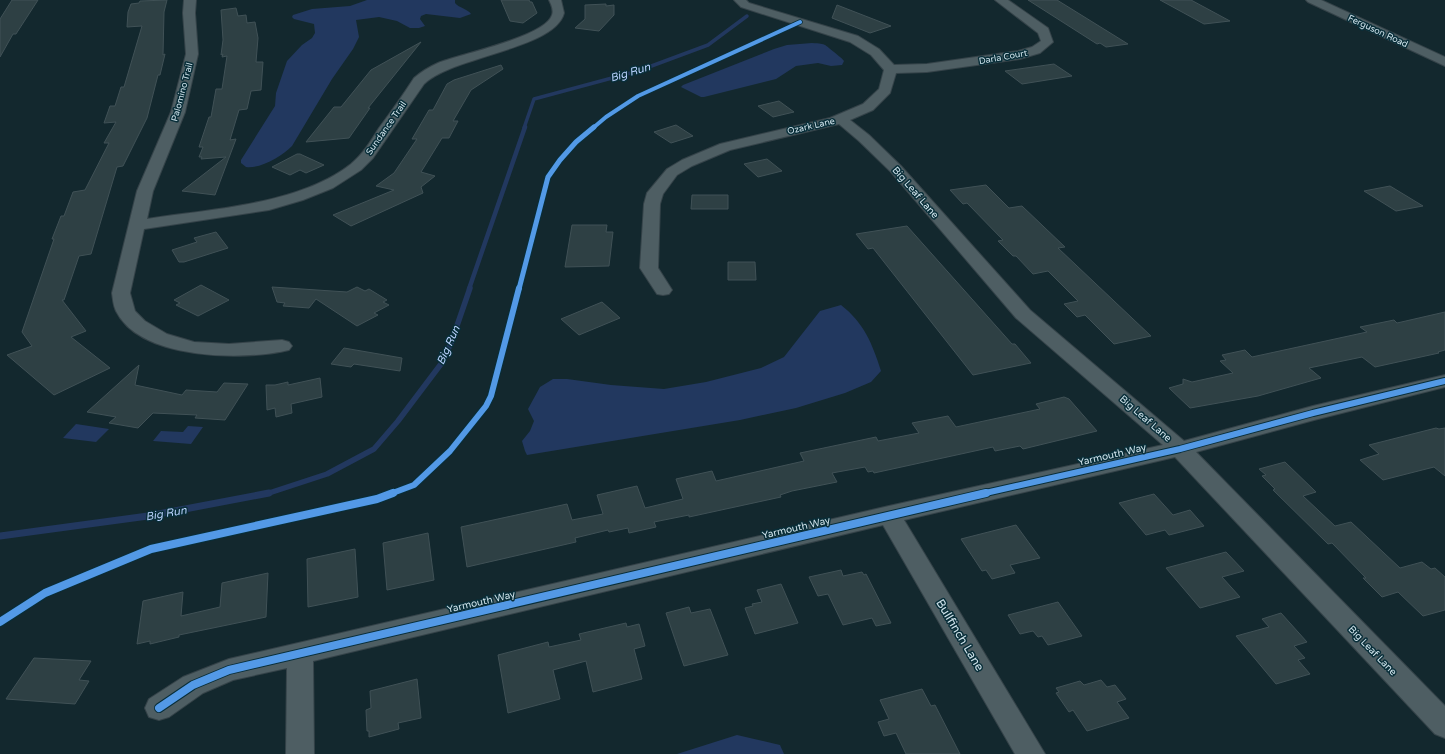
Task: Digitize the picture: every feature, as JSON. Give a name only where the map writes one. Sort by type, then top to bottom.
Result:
[{"type":"street","name":"Palomino Trail","points":[[190,0],[189,10],[192,54],[179,108],[147,182],[121,293],[124,309],[134,323],[157,338],[196,348],[238,350],[282,346]]},
{"type":"street","name":"Sundance Trail","points":[[137,225],[269,205],[297,197],[328,185],[356,168],[368,155],[419,81],[427,74],[443,66],[528,38],[545,30],[552,24],[558,15],[558,6],[555,0]]},
{"type":"street","points":[[740,0],[746,5],[854,39],[875,52],[891,69]]},
{"type":"street","name":"Darla Court","points":[[891,69],[927,68],[1020,55],[1036,50],[1047,42],[1044,31],[1002,0]]},
{"type":"street","name":"Ferguson Road","points":[[1312,0],[1445,62]]},
{"type":"street","name":"Ozark Lane","points":[[663,290],[649,268],[652,204],[655,193],[672,172],[686,162],[725,147],[841,119],[868,107],[885,90],[891,69]]},
{"type":"street","name":"Big Leaf Lane","points":[[841,119],[864,138],[896,169],[1023,314],[1180,448],[1445,726]]},
{"type":"street","name":"Yarmouth Way","points":[[159,708],[193,685],[229,670],[1180,448],[1313,413],[1445,381]]},
{"type":"street","name":"Bullfinch Lane","points":[[889,515],[1031,754]]},
{"type":"street","points":[[300,654],[300,754]]},
{"type":"water","points":[[367,0],[455,0],[457,5],[471,14],[460,18],[426,14],[421,16],[420,19],[425,26],[419,28],[410,28],[397,21],[379,17],[356,20],[359,37],[353,49],[332,79],[292,146],[283,154],[265,164],[246,167],[241,163],[241,160],[275,106],[276,93],[287,61],[302,45],[312,38],[315,33],[314,24],[294,19],[292,17],[293,15],[312,9],[350,6]]},
{"type":"water","points":[[812,43],[823,44],[826,46],[844,61],[842,65],[831,66],[818,63],[796,66],[776,79],[704,97],[681,87],[774,49],[787,45]]},
{"type":"water","points":[[841,305],[856,319],[866,334],[874,351],[881,371],[871,382],[845,393],[796,408],[740,420],[527,455],[525,451],[522,441],[530,431],[534,421],[528,409],[540,387],[553,379],[567,379],[611,385],[664,389],[706,382],[761,368],[784,357],[820,311]]},
{"type":"water","points":[[76,424],[109,429],[96,442],[63,438]]},
{"type":"water","points":[[188,426],[203,427],[191,444],[153,441],[161,431],[183,432]]},
{"type":"water","points":[[737,735],[780,745],[784,754],[677,754]]},
{"type":"building","points":[[12,0],[38,0],[16,34],[13,34],[0,57],[0,19]]},
{"type":"building","points":[[167,0],[164,12],[163,55],[165,54],[147,118],[123,166],[117,167],[91,254],[79,256],[64,300],[62,300],[86,331],[71,337],[110,368],[54,395],[7,355],[32,346],[22,332],[54,239],[52,239],[61,216],[64,216],[73,192],[85,190],[109,143],[104,143],[116,122],[104,123],[110,106],[115,106],[121,87],[124,87],[142,26],[127,27],[128,12],[131,4],[139,3],[140,1]]},
{"type":"building","points":[[501,0],[529,0],[532,2],[537,13],[523,23],[510,21]]},
{"type":"building","points":[[1028,0],[1057,0],[1128,44],[1106,47],[1100,43],[1097,44]]},
{"type":"building","points":[[1160,0],[1191,0],[1230,21],[1204,24]]},
{"type":"building","points":[[606,4],[606,6],[614,5],[614,15],[599,31],[575,28],[585,19],[585,5]]},
{"type":"building","points":[[837,5],[891,26],[870,33],[832,18]]},
{"type":"building","points":[[236,8],[238,16],[246,15],[247,23],[255,22],[258,38],[256,62],[263,62],[261,90],[251,91],[247,109],[239,110],[230,140],[236,139],[215,195],[182,191],[226,157],[201,159],[202,157],[199,157],[203,147],[199,147],[209,117],[211,117],[216,89],[222,89],[227,56],[222,57],[223,54],[221,55],[223,40],[221,10]]},
{"type":"building","points":[[421,42],[368,108],[370,108],[349,138],[306,142],[334,107],[341,107],[371,70]]},
{"type":"building","points":[[1054,64],[1072,76],[1022,84],[1005,71]]},
{"type":"building","points":[[501,65],[503,69],[471,90],[453,121],[458,121],[449,138],[442,138],[421,172],[435,176],[421,187],[423,193],[351,226],[333,215],[394,190],[376,186],[394,173],[417,139],[412,139],[429,110],[433,110],[447,84],[454,80]]},
{"type":"building","points":[[779,101],[794,112],[773,117],[758,106]]},
{"type":"building","points":[[676,125],[693,136],[671,143],[654,132]]},
{"type":"building","points":[[297,154],[324,165],[306,173],[300,170],[290,175],[272,167]]},
{"type":"building","points":[[767,159],[782,171],[758,177],[744,164]]},
{"type":"building","points":[[986,185],[1009,208],[1022,206],[1065,247],[1058,248],[1151,336],[1114,344],[1085,315],[1077,317],[1064,304],[1078,301],[1048,271],[1033,274],[1016,256],[1013,256],[998,241],[1003,240],[967,203],[963,204],[950,190]]},
{"type":"building","points":[[1390,186],[1423,206],[1396,211],[1364,191]]},
{"type":"building","points":[[692,195],[728,195],[728,209],[691,209]]},
{"type":"building","points":[[572,225],[607,225],[606,232],[613,232],[609,266],[565,267]]},
{"type":"building","points":[[907,226],[1012,344],[1015,344],[1031,363],[973,375],[873,248],[868,249],[856,234]]},
{"type":"building","points":[[216,232],[228,248],[184,262],[179,262],[172,250],[197,242],[194,238]]},
{"type":"building","points":[[728,262],[755,262],[756,280],[728,280]]},
{"type":"building","points":[[201,285],[229,300],[198,316],[176,305],[180,303],[174,300]]},
{"type":"building","points":[[272,287],[347,292],[357,287],[365,291],[369,289],[387,300],[383,302],[389,305],[374,313],[378,315],[357,326],[316,299],[309,308],[283,306],[285,303],[277,302]]},
{"type":"building","points":[[602,302],[620,318],[579,335],[561,319]]},
{"type":"building","points":[[1445,312],[1445,350],[1438,352],[1439,353],[1375,367],[1362,357],[1309,368],[1321,378],[1258,396],[1190,408],[1169,388],[1183,384],[1183,379],[1192,382],[1233,373],[1220,361],[1226,360],[1222,355],[1245,350],[1252,357],[1367,332],[1360,327],[1394,320],[1397,323]]},
{"type":"building","points":[[344,348],[402,358],[400,371],[354,364],[351,367],[331,364]]},
{"type":"building","points":[[139,365],[135,385],[182,395],[186,390],[217,392],[224,383],[248,384],[225,420],[195,418],[197,415],[153,413],[138,428],[109,423],[116,417],[87,412]]},
{"type":"building","points":[[320,378],[322,397],[291,404],[292,413],[276,417],[275,408],[267,410],[266,385],[275,385],[288,382],[288,385]]},
{"type":"building","points":[[1064,397],[1069,399],[1097,431],[1023,449],[1020,446],[995,451],[993,447],[874,473],[873,471],[868,472],[865,467],[832,473],[837,482],[792,491],[780,495],[781,497],[689,517],[689,515],[654,522],[656,527],[629,533],[628,528],[609,532],[608,530],[575,538],[576,542],[467,567],[461,527],[567,504],[572,520],[603,514],[597,495],[637,486],[645,508],[683,499],[676,479],[712,471],[716,481],[804,461],[800,453],[876,437],[878,441],[919,433],[912,423],[948,416],[956,427],[1040,409],[1036,404]]},
{"type":"building","points":[[1436,428],[1445,428],[1445,476],[1434,467],[1383,480],[1360,460],[1379,454],[1369,445]]},
{"type":"building","points":[[1285,462],[1316,492],[1303,496],[1335,526],[1351,522],[1400,568],[1422,562],[1431,569],[1435,568],[1445,577],[1445,610],[1423,616],[1398,592],[1382,597],[1332,543],[1328,544],[1273,490],[1275,489],[1262,476],[1266,475],[1259,469]]},
{"type":"building","points":[[1154,494],[1173,515],[1190,510],[1204,526],[1169,535],[1165,530],[1146,535],[1119,503]]},
{"type":"building","points":[[1016,525],[1040,558],[1010,565],[1015,573],[992,579],[986,570],[982,571],[961,539]]},
{"type":"building","points":[[428,533],[434,580],[387,590],[383,543]]},
{"type":"building","points":[[355,549],[358,597],[308,607],[307,559]]},
{"type":"building","points":[[1226,552],[1244,571],[1222,577],[1240,597],[1200,608],[1166,568]]},
{"type":"building","points":[[841,570],[843,576],[862,572],[864,575],[866,574],[891,623],[876,626],[872,618],[843,625],[828,594],[818,596],[809,577]]},
{"type":"building","points":[[268,573],[266,617],[179,635],[179,637],[150,644],[150,641],[137,644],[143,601],[183,592],[181,616],[220,607],[222,583]]},
{"type":"building","points":[[781,584],[798,623],[755,634],[745,608],[753,606],[752,604],[762,602],[757,590]]},
{"type":"building","points":[[1058,602],[1082,636],[1048,645],[1042,636],[1038,637],[1033,631],[1020,634],[1008,615]]},
{"type":"building","points":[[689,607],[691,613],[710,609],[728,655],[684,666],[666,613]]},
{"type":"building","points":[[1281,613],[1307,642],[1294,646],[1305,658],[1298,660],[1310,674],[1276,684],[1236,636],[1269,627],[1262,619]]},
{"type":"building","points":[[626,623],[627,627],[639,624],[645,646],[634,649],[642,679],[593,692],[586,661],[553,670],[560,699],[508,713],[498,655],[548,642],[549,647],[581,640],[579,634]]},
{"type":"building","points":[[34,658],[91,661],[79,680],[89,681],[75,704],[6,699]]},
{"type":"building","points":[[417,679],[421,718],[398,723],[399,729],[369,737],[369,731],[367,731],[366,710],[371,708],[370,691]]},
{"type":"building","points":[[1101,680],[1107,687],[1115,685],[1126,699],[1117,702],[1129,718],[1087,731],[1073,710],[1069,712],[1056,693],[1059,692],[1056,688],[1080,681],[1084,685]]},
{"type":"building","points":[[922,689],[931,706],[935,705],[960,754],[906,754],[896,733],[884,736],[878,722],[889,719],[880,700]]},
{"type":"waterway","name":"Big Run","points":[[524,128],[534,99],[638,71],[708,45],[747,16]]},
{"type":"waterway","name":"Big Run","points":[[469,289],[525,127]]},
{"type":"waterway","name":"Big Run","points":[[266,494],[327,474],[374,449],[398,421],[441,364],[451,343],[470,288]]},
{"type":"waterway","name":"Big Run","points":[[0,536],[148,516],[269,493]]},
{"type":"cycle path","points":[[0,622],[45,593],[151,549],[377,499],[414,485],[450,451],[486,406],[491,396],[548,177],[560,160],[576,142],[606,117],[638,96],[800,22]]},
{"type":"cycle path","points":[[159,708],[193,685],[229,670],[889,515],[1180,449],[1313,413],[1445,381]]}]
